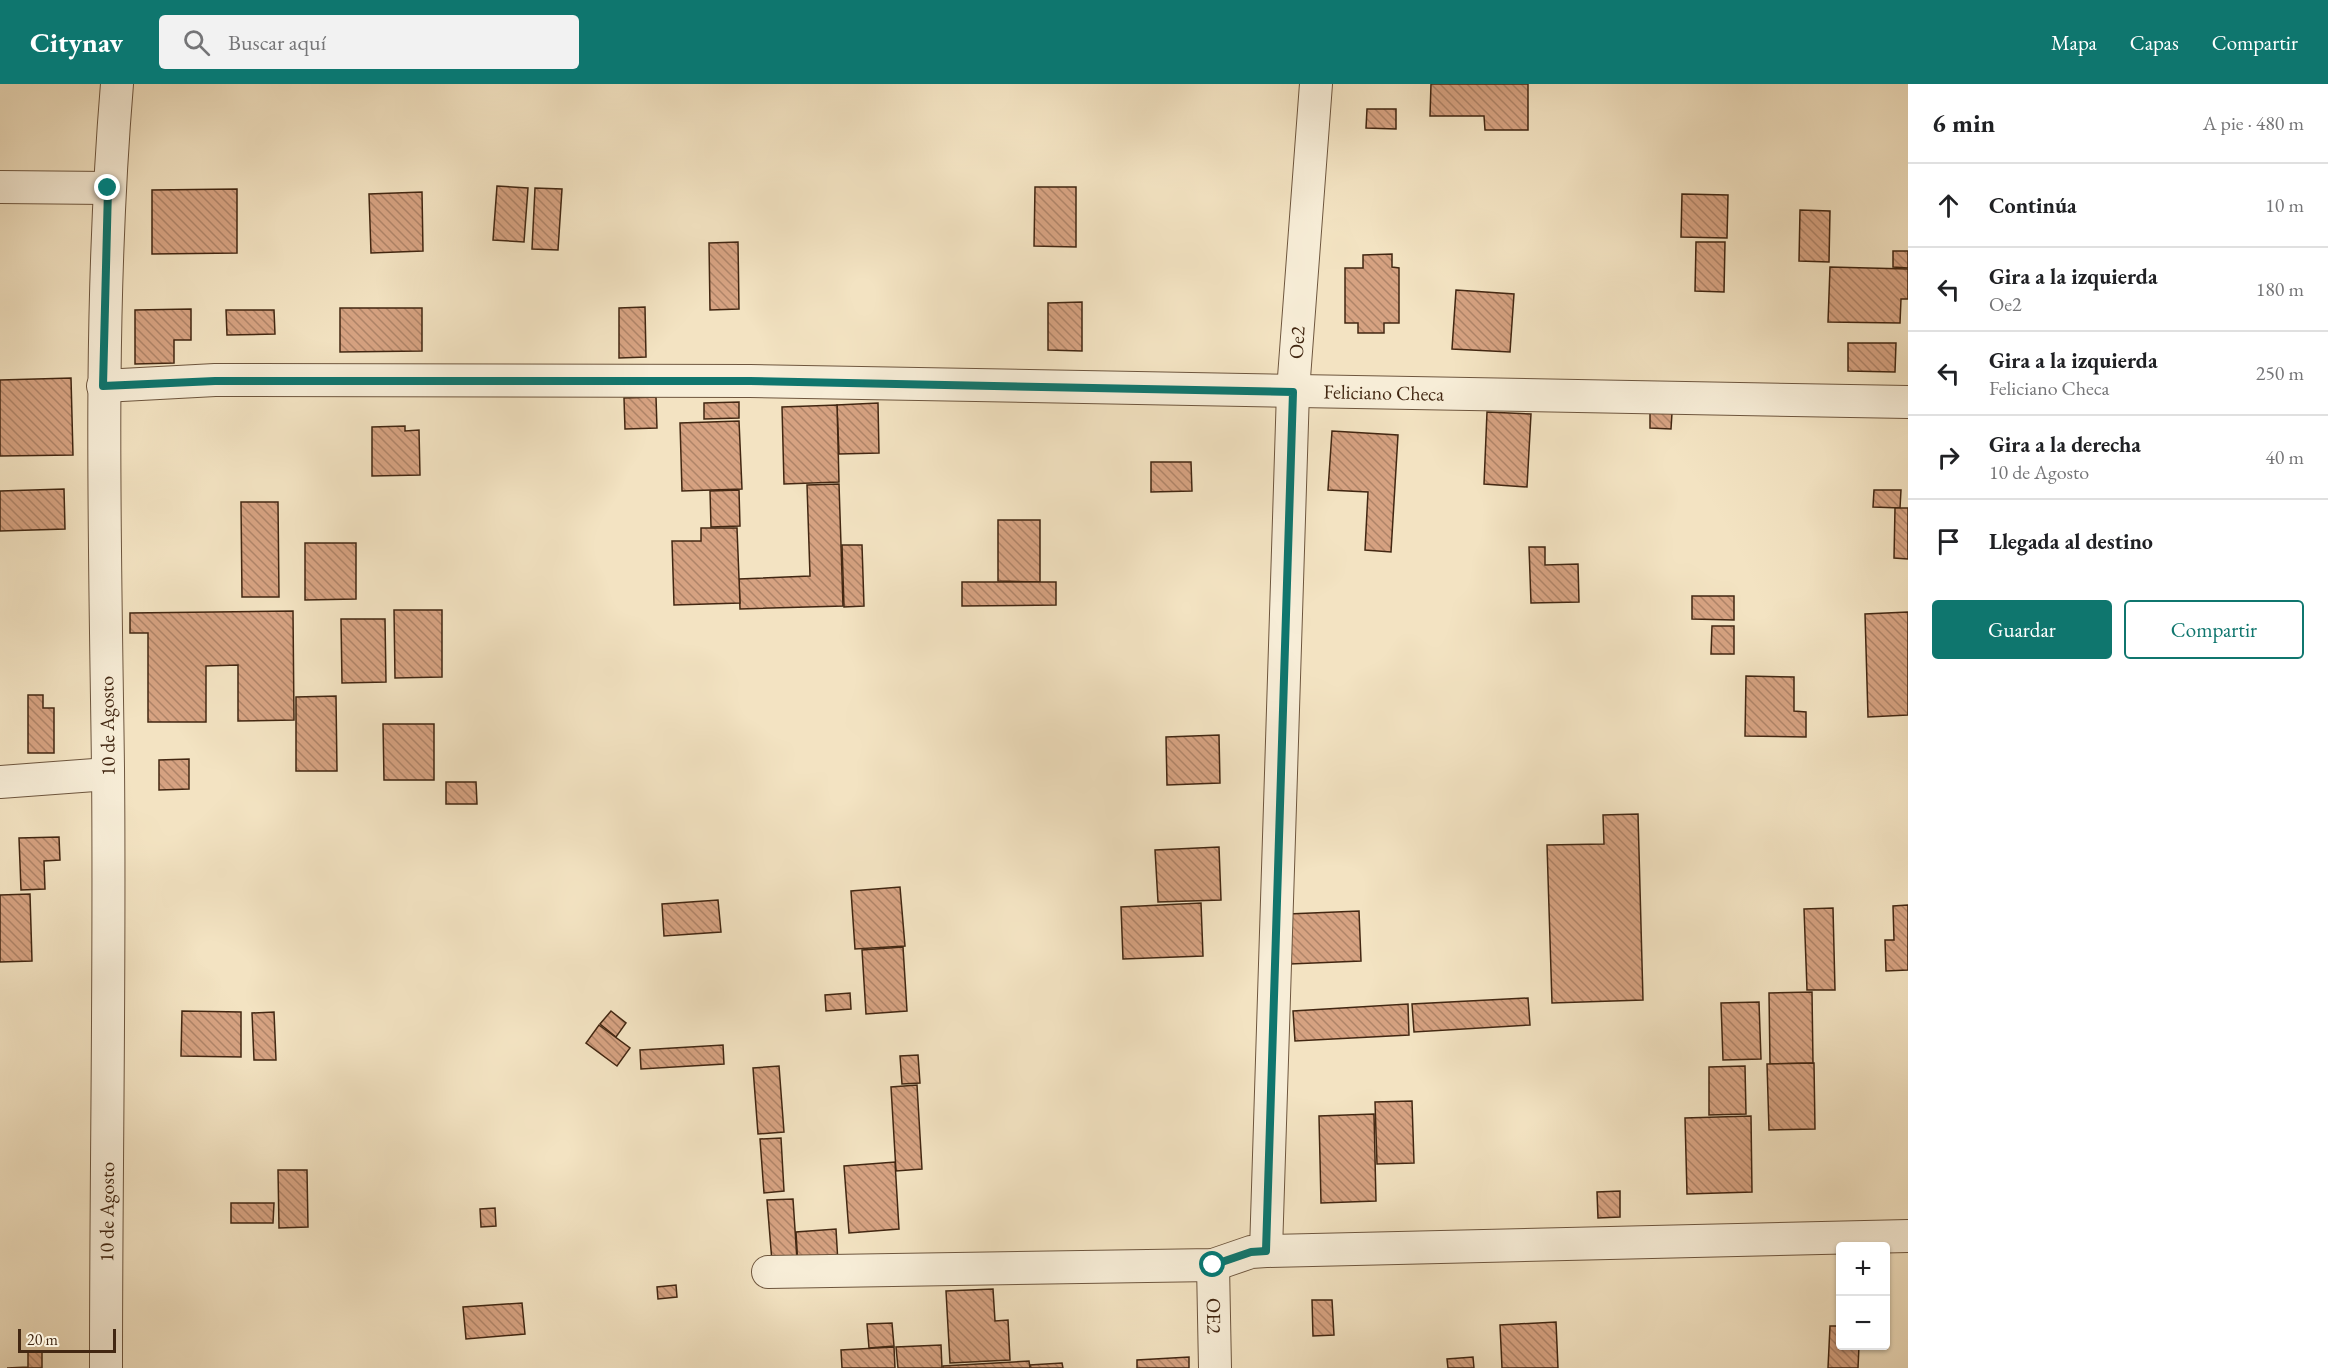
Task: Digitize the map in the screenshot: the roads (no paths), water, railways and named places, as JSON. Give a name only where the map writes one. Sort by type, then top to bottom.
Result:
[{"type":"street","name":"10 de Agosto","points":[[106,1368],[108,774],[103,386],[108,188],[117,84]]},
{"type":"street","name":"Oe2","points":[[1266,1251],[1293,392],[1316,84]]},
{"type":"street","points":[[0,186],[108,188]]},
{"type":"street","name":"Feliciano Checa","points":[[103,386],[215,381],[726,381],[1908,402]]},
{"type":"street","points":[[0,782],[108,774]]},
{"type":"street","points":[[768,1272],[1213,1265],[1251,1252],[1266,1251],[1908,1236]]},
{"type":"street","name":"OE2","points":[[1213,1265],[1215,1368]]}]
